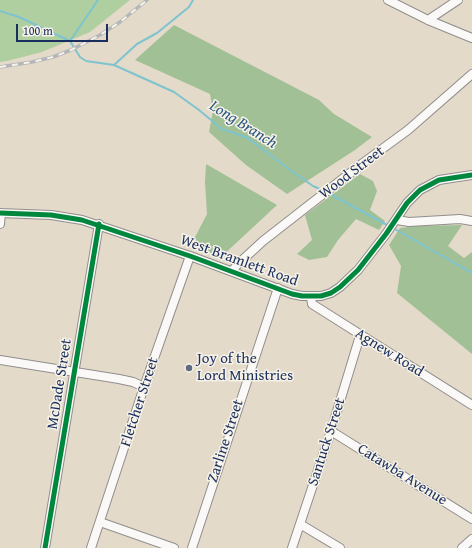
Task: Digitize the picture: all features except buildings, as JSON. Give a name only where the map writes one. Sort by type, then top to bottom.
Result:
[{"type":"street","points":[[388,0],[428,20],[472,38]]},
{"type":"street","points":[[428,20],[458,0]]},
{"type":"street","name":"Wood Street","points":[[232,271],[262,241],[408,130],[472,74]]},
{"type":"street","name":"West Bramlett Road","points":[[1,213],[62,216],[98,224],[278,288],[302,296],[311,297],[326,295],[340,287],[368,258],[396,222],[411,199],[425,186],[439,180],[472,174]]},
{"type":"street","points":[[0,224],[1,213]]},
{"type":"street","points":[[396,222],[419,222],[460,218],[472,221]]},
{"type":"street","name":"McDade Street","points":[[45,548],[98,224]]},
{"type":"street","name":"Fletcher Street","points":[[91,548],[144,387],[190,256]]},
{"type":"street","name":"Zarline Street","points":[[192,548],[278,288]]},
{"type":"street","name":"Agnew Road","points":[[311,297],[312,304],[472,405]]},
{"type":"street","name":"Santuck Street","points":[[292,548],[331,431],[359,339],[362,336]]},
{"type":"street","points":[[0,360],[126,380],[144,387]]},
{"type":"street","name":"Catawba Avenue","points":[[331,431],[472,519]]},
{"type":"street","points":[[100,522],[174,548]]},
{"type":"street","points":[[300,524],[340,548]]},
{"type":"street","points":[[462,548],[472,539]]},
{"type":"green space","points":[[0,0],[130,0],[90,32],[42,52],[0,62]]},
{"type":"green space","points":[[174,25],[319,100],[334,114],[372,137],[355,150],[287,194],[246,165],[209,132],[213,111],[210,94],[135,60]]},
{"type":"green space","points":[[206,164],[277,205],[220,258],[192,243],[207,214],[205,182]]},
{"type":"green space","points":[[360,174],[373,181],[377,191],[370,210],[385,221],[379,230],[356,219],[338,240],[327,257],[309,260],[297,254],[312,240],[305,215]]},
{"type":"green space","points":[[462,225],[448,246],[464,258],[472,252],[472,354],[397,293],[401,266],[389,245],[400,228],[416,226]]},
{"type":"waterway","points":[[70,41],[98,0]]},
{"type":"waterway","points":[[114,65],[137,44],[157,33],[189,7],[193,0]]},
{"type":"waterway","name":"Long Branch","points":[[0,11],[19,17],[70,41],[80,57],[86,61],[114,65],[174,92],[222,129],[248,138],[290,170],[313,186],[324,191]]},
{"type":"waterway","name":"Long Branch","points":[[328,193],[389,226]]},
{"type":"waterway","name":"Long Branch","points":[[393,228],[472,273]]},
{"type":"railway","points":[[0,67],[53,57],[71,50],[100,35],[120,22],[147,0]]},
{"type":"cycle path","points":[[0,213],[51,215],[82,220],[190,256],[292,294],[302,296],[321,296],[331,293],[340,287],[358,270],[386,234],[407,203],[420,190],[439,180],[472,175]]},
{"type":"cycle path","points":[[45,548],[99,224]]},
{"type":"place","name":"Joy of the Lord Ministries","points":[[189,368]]}]
